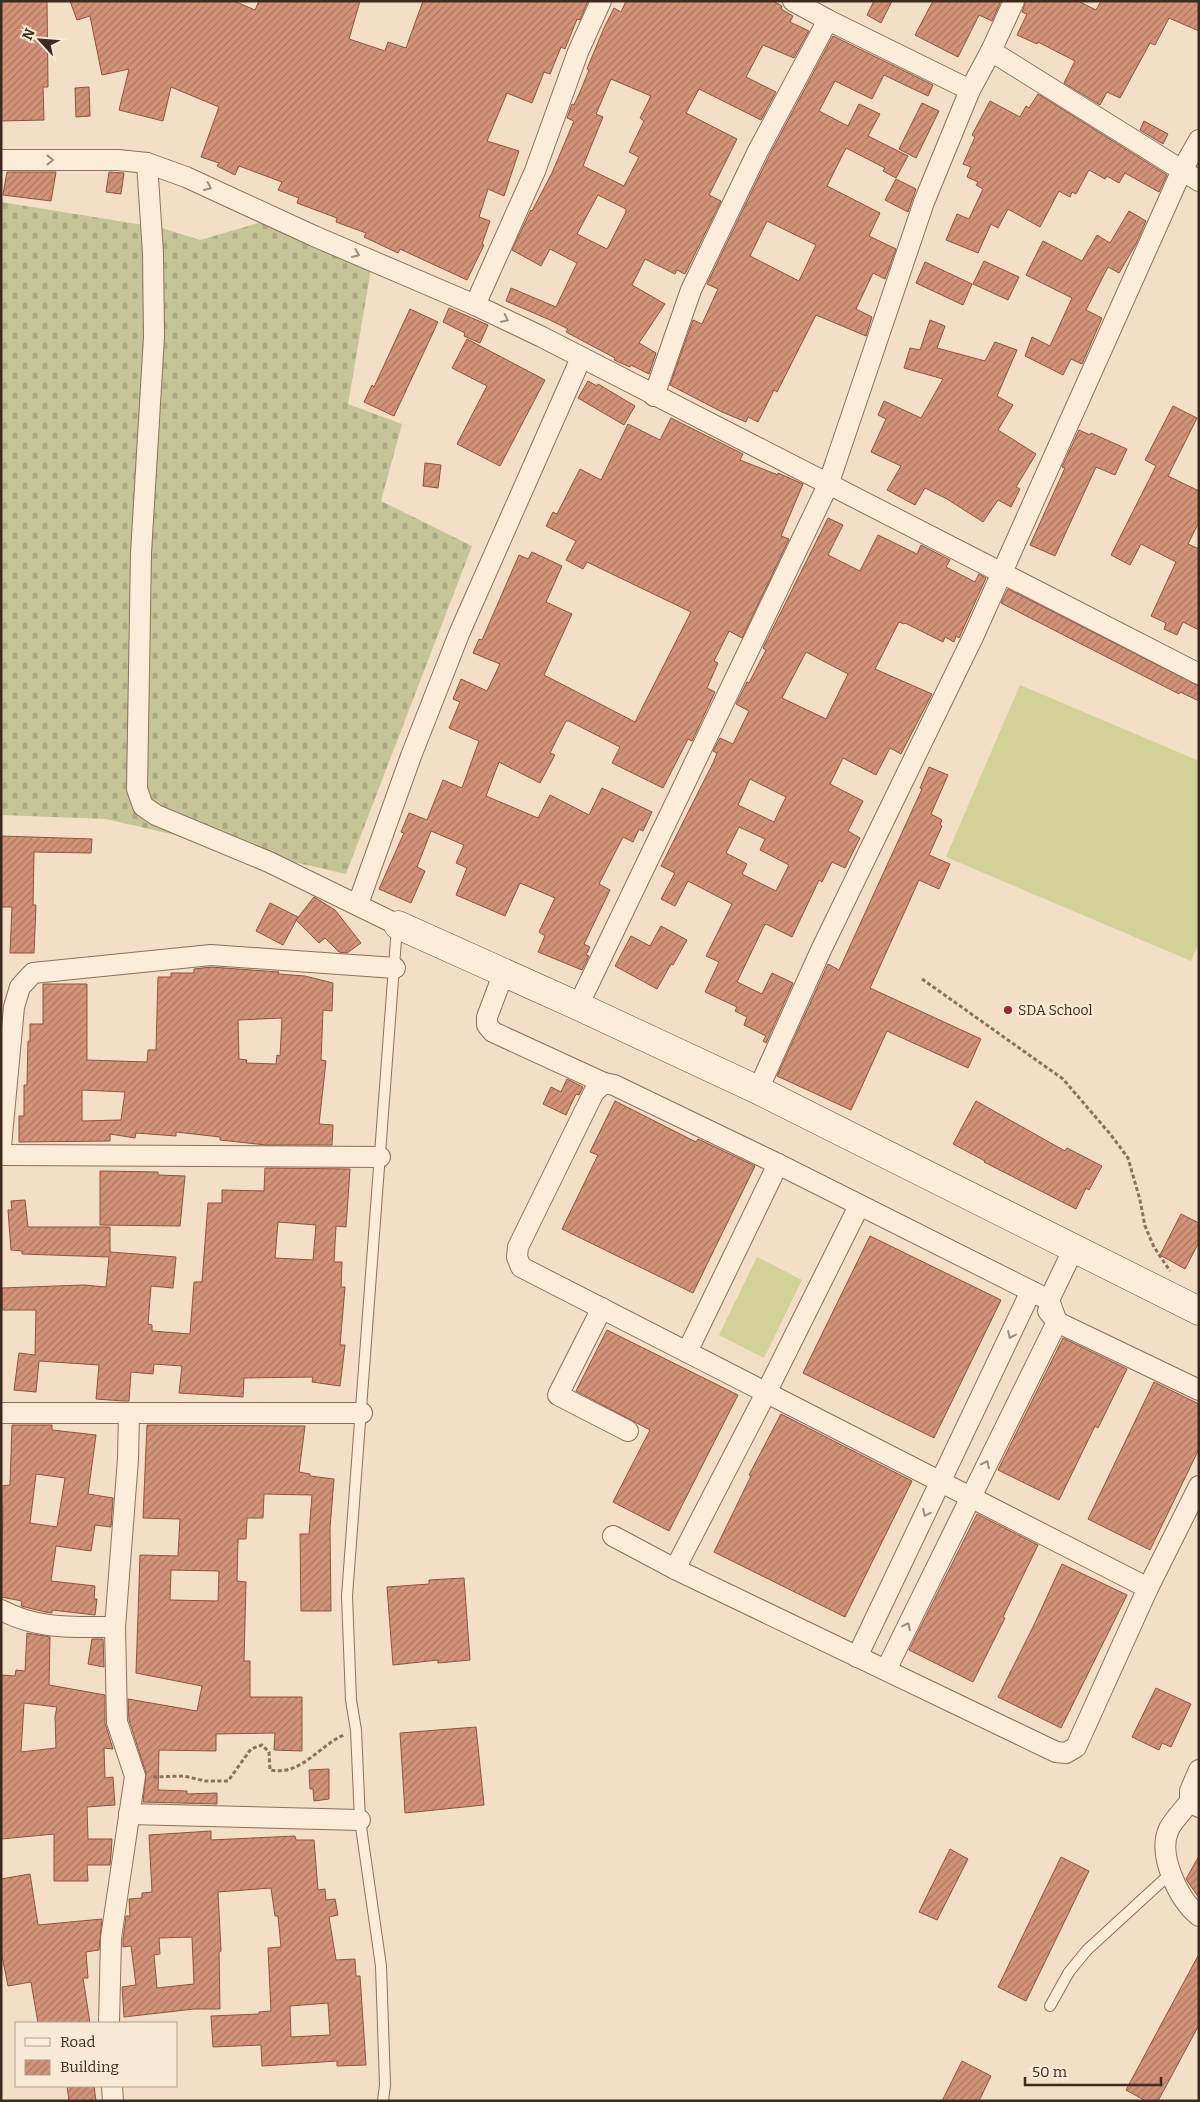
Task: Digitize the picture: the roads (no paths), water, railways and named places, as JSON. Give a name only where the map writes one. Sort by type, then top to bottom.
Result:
[{"type":"street","points":[[475,305],[535,171],[578,52],[601,1]]},
{"type":"street","points":[[793,1],[970,90]]},
{"type":"street","points":[[578,1006],[828,485],[924,202],[970,90],[991,51],[1014,1]]},
{"type":"street","points":[[654,396],[691,290],[758,151],[828,20]]},
{"type":"street","points":[[991,51],[1199,181]]},
{"type":"street","points":[[758,1090],[820,950],[966,652],[1182,170],[1199,140]]},
{"type":"street","points":[[1,160],[118,160],[147,164],[186,177],[314,236],[475,305],[1199,674]]},
{"type":"street","points":[[147,164],[153,254],[154,336],[141,553],[137,789],[143,806],[156,815],[270,862],[398,925],[758,1090],[1073,1250],[1199,1311]]},
{"type":"street","points":[[358,904],[411,756],[459,634],[581,358]]},
{"type":"street","points":[[1,1146],[14,1007],[20,987],[33,973],[211,955],[395,968]]},
{"type":"street","points":[[504,972],[487,1017],[487,1025],[493,1032],[604,1083],[614,1085],[778,1164],[1040,1295],[1057,1322],[1199,1390]]},
{"type":"street","points":[[604,1083],[594,1092],[518,1247],[517,1257],[521,1267],[1148,1588]]},
{"type":"street","points":[[1,1155],[380,1157]]},
{"type":"street","points":[[687,1352],[778,1164]]},
{"type":"street","points":[[676,1569],[859,1206]]},
{"type":"street","points":[[856,1657],[941,1483],[1040,1295],[1073,1250]]},
{"type":"street","points":[[602,1308],[558,1395],[628,1431]]},
{"type":"street","points":[[886,1670],[1057,1322]]},
{"type":"street","points":[[1,1413],[362,1413]]},
{"type":"street","points":[[109,2022],[111,1938],[135,1776],[118,1722],[115,1627],[128,1459],[129,1414]]},
{"type":"street","points":[[613,1536],[856,1657],[1056,1752],[1066,1753],[1076,1747],[1148,1588],[1199,1486]]},
{"type":"street","points":[[1,1610],[17,1617],[54,1627],[115,1627]]},
{"type":"street","points":[[1199,1770],[1190,1791],[1195,1804],[1169,1828],[1164,1843],[1171,1873],[1180,1894],[1199,1916]]},
{"type":"street","points":[[129,1814],[360,1820]]},
{"type":"street","points":[[112,2087],[112,2101]]},
{"type":"lane","points":[[383,2101],[385,2085],[381,1966],[360,1820],[356,1730],[351,1700],[347,1596],[398,925]]},
{"type":"lane","points":[[1050,2006],[1069,1972],[1087,1950],[1171,1873]]},
{"type":"place","name":"SDA School","points":[[1008,1010]]}]
